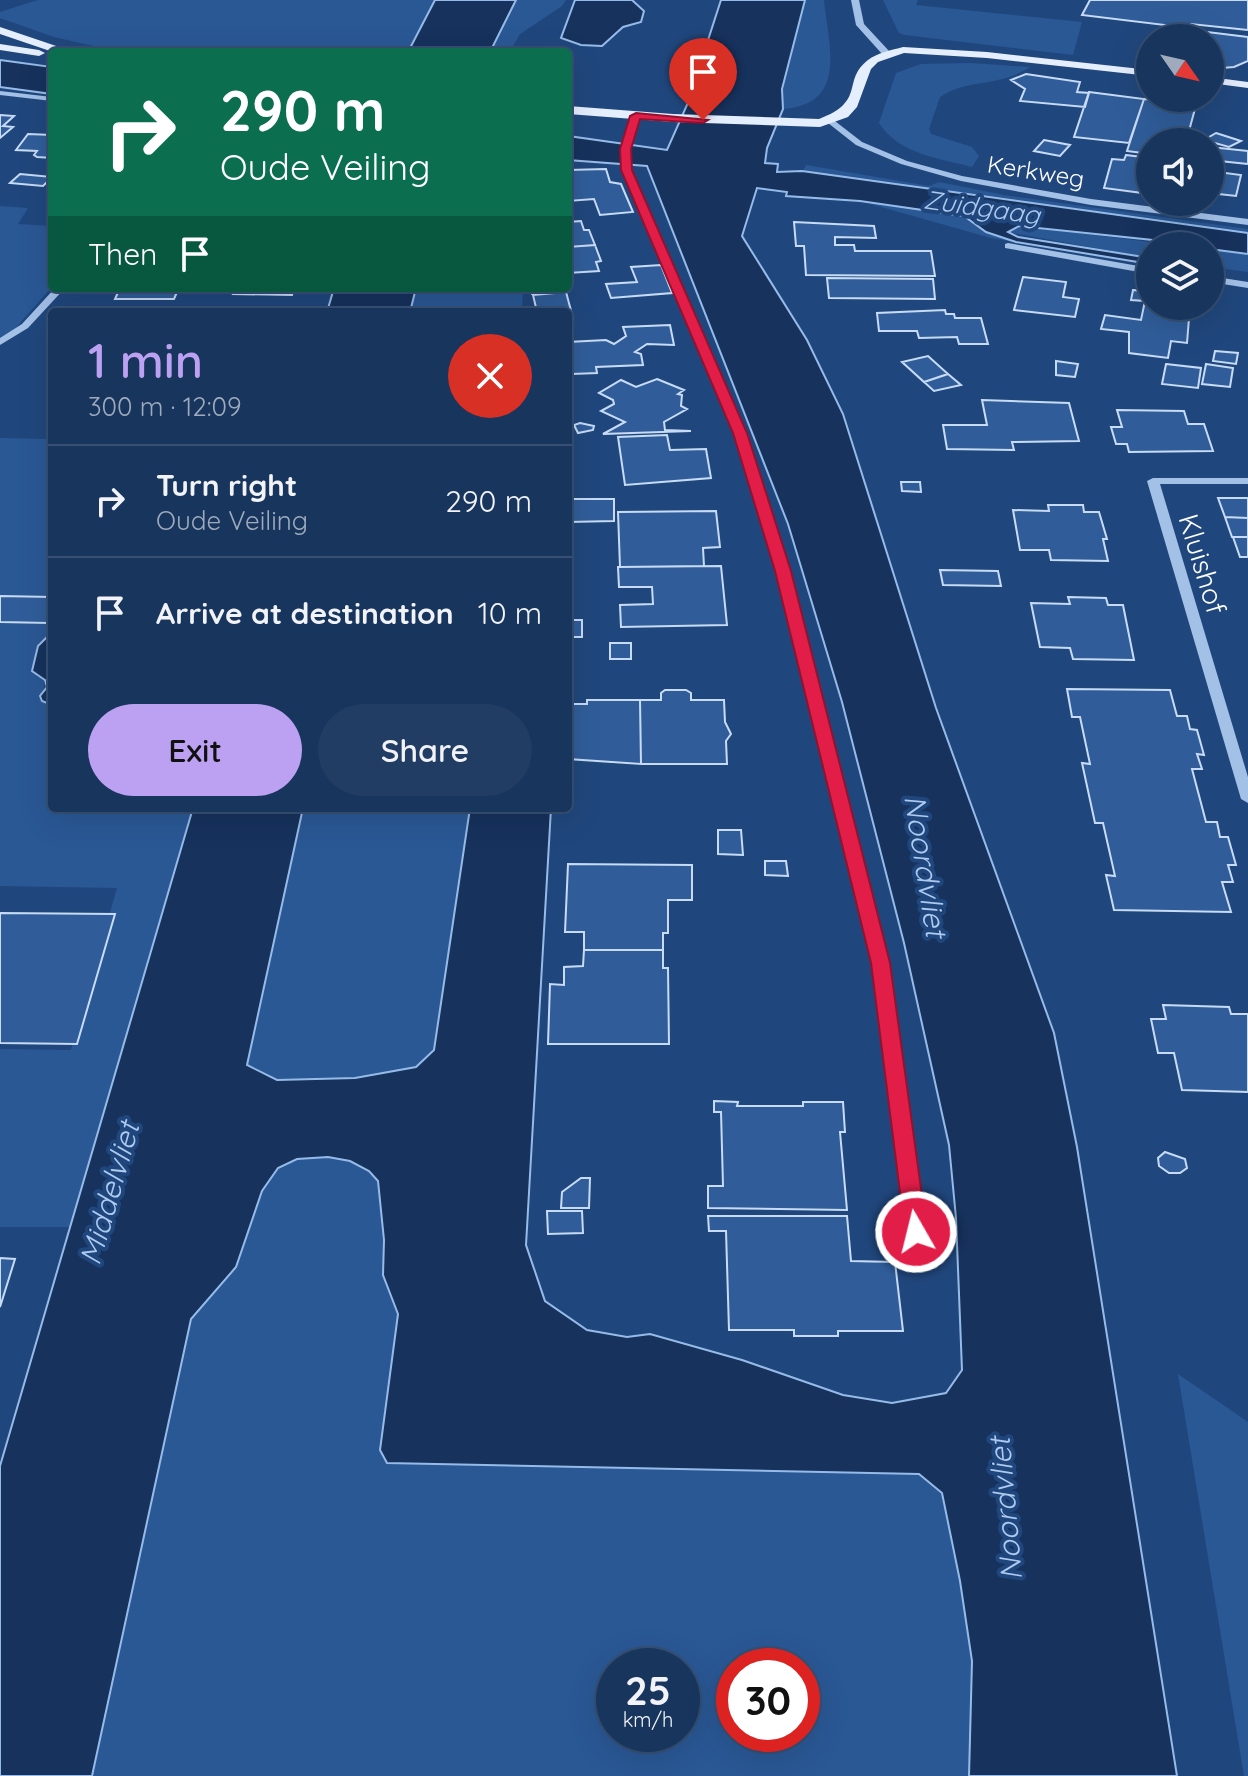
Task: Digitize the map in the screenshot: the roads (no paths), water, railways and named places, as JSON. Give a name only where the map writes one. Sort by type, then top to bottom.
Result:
[{"type":"main road","points":[[0,30],[52,48]]},
{"type":"main road","points":[[0,47],[48,53]]},
{"type":"main road","points":[[572,110],[793,123],[831,121],[851,107],[866,68],[886,53],[917,50],[1136,71]]},
{"type":"main road","points":[[1224,82],[1248,85]]},
{"type":"street","points":[[855,0],[860,25],[886,53]]},
{"type":"street","points":[[0,93],[48,99]]},
{"type":"street","points":[[636,116],[625,149],[627,170],[740,433],[783,571],[880,963],[916,1232]]},
{"type":"street","name":"Kerkweg","points":[[831,121],[840,133],[866,146],[902,162],[956,178],[1248,222]]},
{"type":"street","points":[[1008,246],[1136,269]]},
{"type":"street","points":[[1224,281],[1248,285]]},
{"type":"street","points":[[0,342],[25,326],[56,292]]},
{"type":"street","name":"Kluishof","points":[[1248,481],[1153,481],[1248,799]]},
{"type":"water","points":[[435,0],[516,0],[492,48],[410,48]]},
{"type":"water","points":[[575,0],[632,0],[644,11],[641,22],[623,27],[602,46],[581,45],[561,38]]},
{"type":"water","points":[[721,0],[805,0],[782,89],[783,109],[767,148],[765,163],[778,164],[777,172],[802,171],[1248,233],[1248,254],[1224,251],[1224,232],[1136,232],[1136,238],[1019,226],[1008,232],[1018,237],[1136,256],[1136,262],[1016,242],[986,232],[964,216],[860,201],[786,196],[787,192],[757,188],[742,236],[807,340],[843,414],[936,708],[1054,1033],[1077,1147],[1177,1776],[969,1776],[972,1661],[960,1581],[942,1493],[919,1474],[387,1463],[380,1450],[398,1314],[383,1275],[384,1240],[378,1181],[369,1171],[350,1161],[328,1157],[297,1159],[278,1168],[262,1191],[236,1267],[191,1319],[92,1776],[0,1776],[0,1466],[192,812],[302,812],[247,1065],[277,1080],[355,1078],[416,1067],[434,1050],[469,812],[551,812],[526,1245],[545,1301],[587,1330],[627,1337],[650,1334],[742,1360],[843,1395],[892,1403],[946,1393],[962,1370],[956,1218],[949,1145],[904,943],[842,702],[788,524],[647,166],[572,160],[572,137],[667,150],[687,105]]},
{"type":"water","points":[[0,60],[48,66],[48,93],[0,87]]},
{"type":"water","points":[[333,292],[415,292],[411,308],[328,308]]},
{"type":"water","points":[[48,636],[48,703],[40,696],[47,687],[45,680],[32,671],[38,646]]},
{"type":"water label","name":"Zuidgaag","points":[[982,207]]},
{"type":"water label","name":"Noordvliet","points":[[926,866]]},
{"type":"water label","name":"Middelvliet","points":[[109,1193]]},
{"type":"water label","name":"Noordvliet","points":[[1005,1509]]}]
